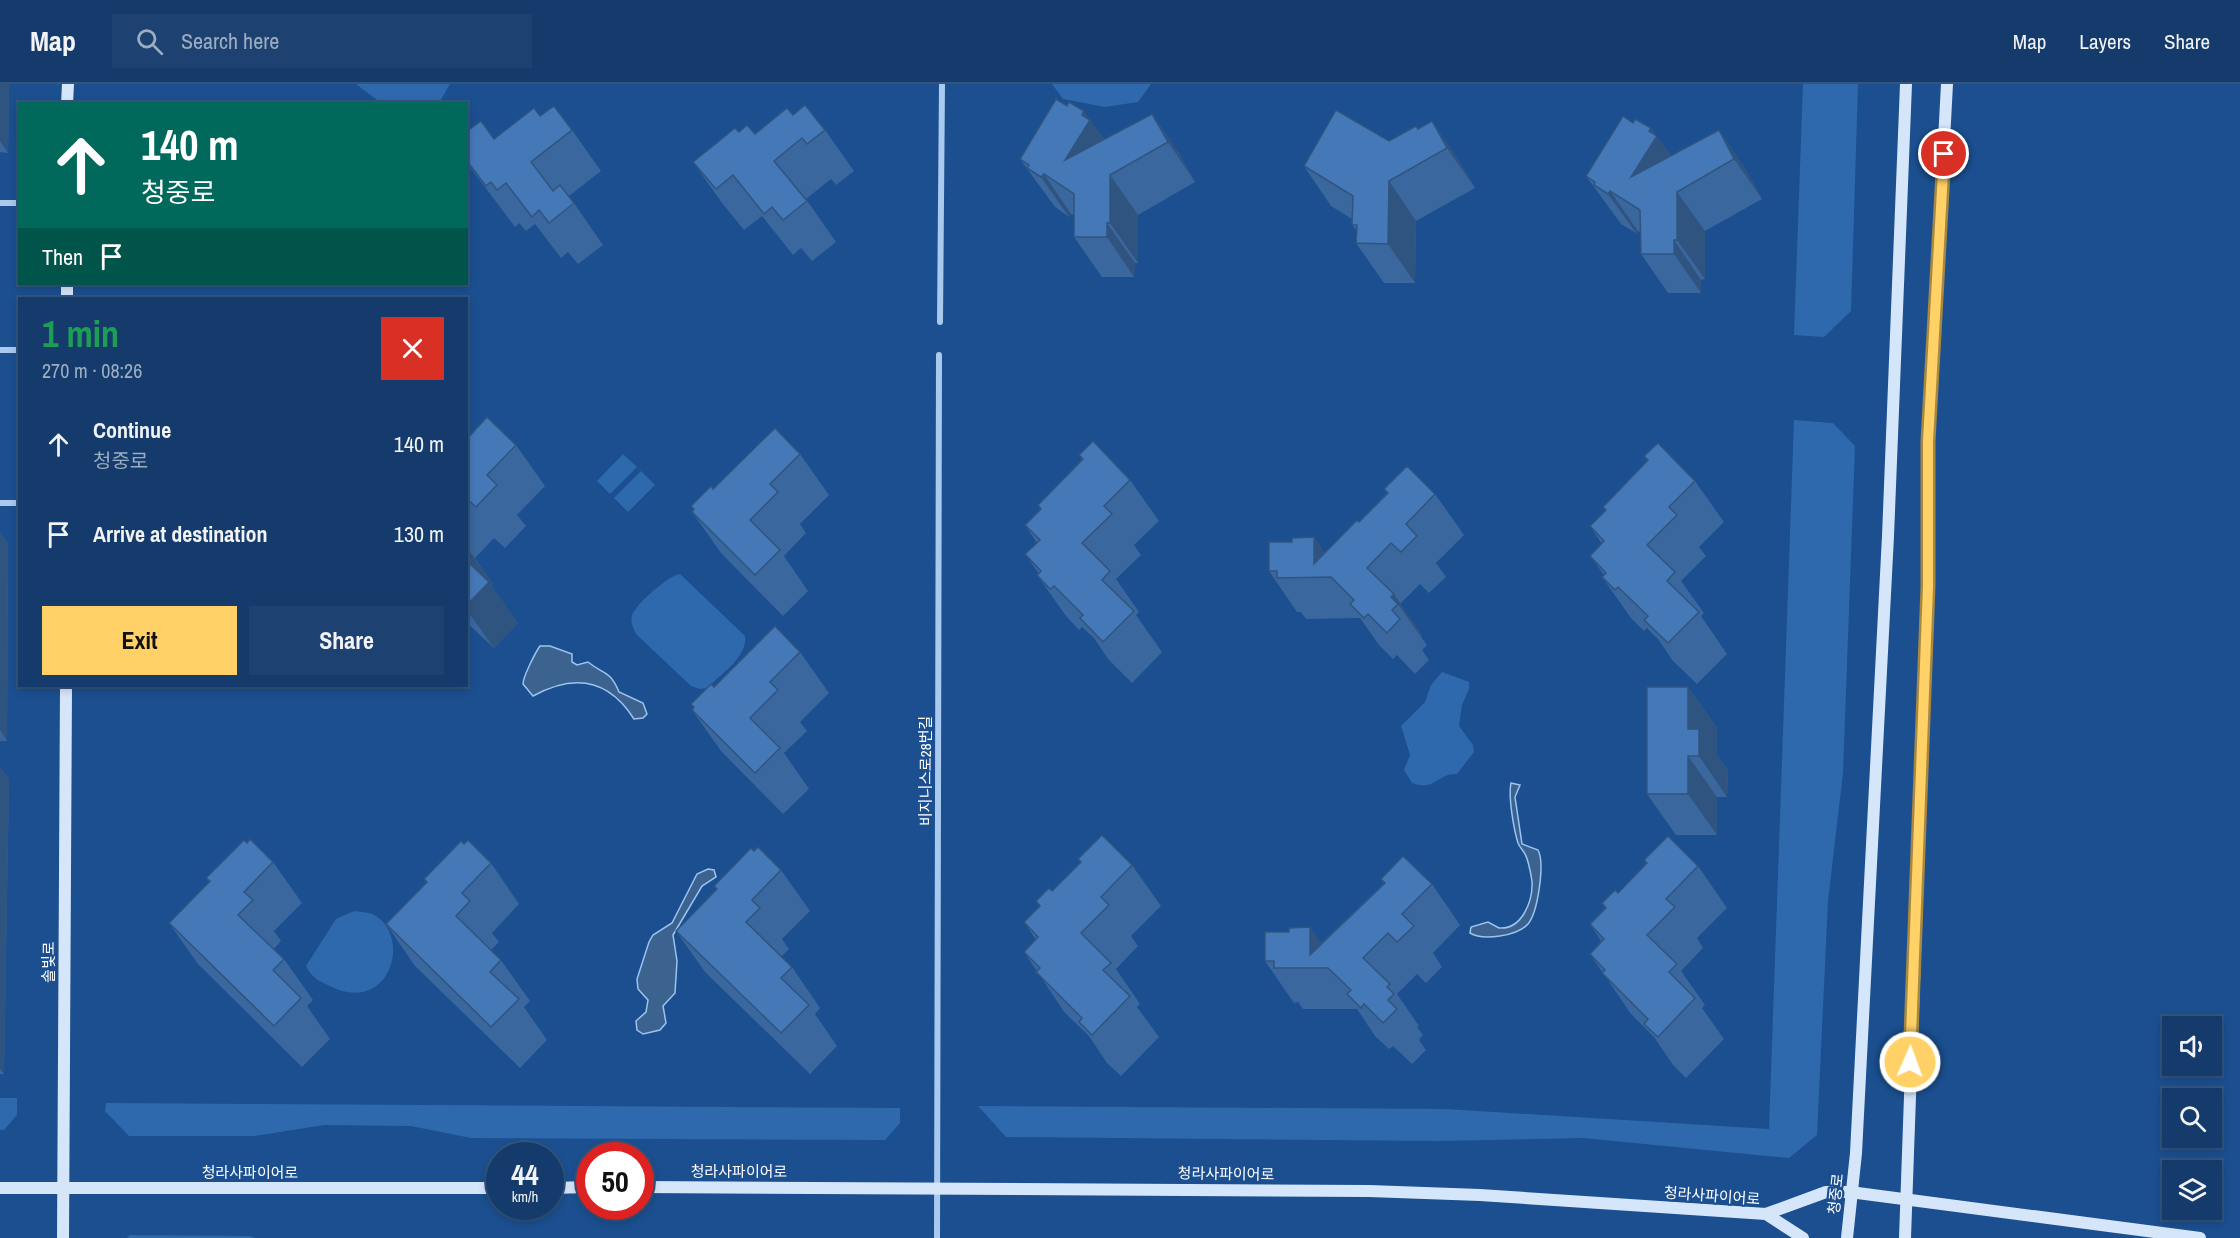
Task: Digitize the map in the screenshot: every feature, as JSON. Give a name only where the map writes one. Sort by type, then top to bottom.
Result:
[{"type":"main road","points":[[68,84],[68,102]]},
{"type":"main road","name":"청중로","points":[[1847,1238],[1850,1192],[1856,1153],[1888,536],[1906,84]]},
{"type":"main road","points":[[1905,1238],[1906,1157],[1928,586],[1928,441],[1947,84]]},
{"type":"main road","name":"솔빛로","points":[[63,1238],[66,687]]},
{"type":"main road","name":"청라사파이어로","points":[[654,1187],[1380,1191],[1766,1215],[1803,1238]]},
{"type":"main road","name":"청라사파이어로","points":[[0,1188],[486,1188]]},
{"type":"main road","points":[[1766,1215],[1826,1192],[1850,1192],[2200,1238]]},
{"type":"street","points":[[940,322],[942,84]]},
{"type":"street","points":[[0,203],[18,203]]},
{"type":"street","points":[[0,350],[18,350]]},
{"type":"street","name":"비지니스로28번길","points":[[937,1238],[939,355]]},
{"type":"street","points":[[0,503],[18,503]]},
{"type":"shaded area","points":[[356,84],[450,84],[440,102],[380,102]]},
{"type":"shaded area","points":[[1052,84],[1151,84],[1138,102],[1105,107],[1063,99]]},
{"type":"shaded area","points":[[1803,84],[1858,84],[1851,311],[1824,337],[1794,335]]},
{"type":"shaded area","points":[[1794,420],[1833,423],[1855,446],[1843,773],[1828,901],[1817,1135],[1789,1158],[1583,1138],[1440,1141],[1006,1137],[978,1106],[1446,1109],[1769,1129]]},
{"type":"shaded area","points":[[623,454],[637,467],[610,494],[597,481]]},
{"type":"shaded area","points":[[641,471],[655,485],[628,512],[614,498]]},
{"type":"shaded area","points":[[680,574],[745,636],[745,644],[738,658],[707,688],[700,689],[691,686],[636,634],[631,620],[635,610],[646,597]]},
{"type":"shaded area","points":[[540,646],[550,646],[572,654],[572,662],[577,665],[588,662],[609,676],[619,692],[643,703],[647,714],[643,718],[634,719],[613,695],[589,684],[562,685],[533,696],[523,684]]},
{"type":"shaded area","points":[[1442,672],[1469,682],[1459,726],[1473,745],[1474,752],[1457,774],[1450,774],[1431,784],[1420,785],[1412,783],[1404,770],[1410,755],[1401,726],[1425,702],[1431,685]]},
{"type":"shaded area","points":[[1511,783],[1520,785],[1515,797],[1522,844],[1538,850],[1540,856],[1541,876],[1537,899],[1532,918],[1523,928],[1500,936],[1483,937],[1470,933],[1471,927],[1488,922],[1499,928],[1514,924],[1524,913],[1532,889],[1526,856],[1518,843],[1513,822]]},
{"type":"shaded area","points":[[708,869],[714,870],[716,877],[702,886],[673,935],[677,961],[675,993],[663,1006],[666,1023],[660,1030],[643,1034],[637,1030],[636,1021],[646,1012],[648,1000],[638,989],[637,979],[649,942],[653,935],[672,923],[697,874]]},
{"type":"shaded area","points":[[354,911],[372,914],[384,923],[391,937],[393,952],[390,967],[382,980],[370,990],[354,993],[321,982],[311,974],[306,966],[336,919]]},
{"type":"shaded area","points":[[0,1098],[17,1098],[17,1115],[4,1130],[0,1130]]},
{"type":"shaded area","points":[[106,1103],[900,1108],[900,1123],[885,1140],[471,1138],[411,1126],[324,1125],[255,1136],[129,1136],[105,1111]]},
{"type":"shaded area","points":[[130,1235],[250,1236],[257,1238],[127,1238]]},
{"type":"building","points":[[1056,99],[1067,106],[1069,102],[1084,111],[1082,115],[1090,120],[1065,160],[1152,114],[1168,142],[1110,175],[1110,223],[1107,223],[1107,237],[1074,237],[1074,194],[1044,174],[1041,177],[1027,168],[1029,165],[1020,159]]},
{"type":"building","points":[[805,105],[825,130],[807,144],[802,138],[774,161],[807,201],[783,220],[772,207],[764,214],[733,175],[716,189],[693,162],[735,128],[739,132],[747,125],[755,134],[787,108],[793,115]]},
{"type":"building","points":[[554,106],[572,130],[531,162],[553,191],[560,185],[574,203],[549,223],[539,210],[532,217],[506,183],[497,190],[491,182],[486,186],[468,163],[468,131],[481,121],[494,139],[534,108],[540,116]]},
{"type":"building","points":[[1336,110],[1389,141],[1416,126],[1418,129],[1432,121],[1447,148],[1389,181],[1388,244],[1356,243],[1357,225],[1352,225],[1353,196],[1304,166]]},
{"type":"building","points":[[1623,116],[1633,123],[1635,119],[1651,128],[1649,131],[1657,136],[1631,177],[1719,130],[1734,159],[1677,192],[1677,240],[1674,240],[1674,254],[1641,254],[1640,210],[1610,191],[1608,194],[1594,185],[1595,182],[1586,176]]},
{"type":"building","points":[[487,417],[516,445],[487,475],[497,485],[476,507],[468,500],[468,438]]},
{"type":"building","points":[[775,428],[800,454],[770,484],[778,492],[750,520],[780,550],[755,575],[692,512],[694,509],[691,506],[711,486],[713,489]]},
{"type":"building","points":[[1093,441],[1130,480],[1104,506],[1112,514],[1082,543],[1110,571],[1102,580],[1134,611],[1103,642],[1080,618],[1083,615],[1054,586],[1050,589],[1037,575],[1041,571],[1025,554],[1040,540],[1025,525],[1041,509],[1038,505],[1083,459],[1079,455]]},
{"type":"building","points":[[1658,443],[1695,481],[1669,507],[1677,515],[1647,545],[1675,572],[1667,581],[1699,612],[1668,643],[1644,620],[1648,616],[1618,587],[1615,590],[1602,577],[1606,573],[1590,556],[1604,541],[1590,526],[1606,510],[1603,507],[1648,460],[1644,456]]},
{"type":"building","points":[[1407,466],[1435,494],[1406,524],[1417,536],[1401,552],[1391,543],[1367,568],[1394,594],[1391,597],[1398,604],[1392,610],[1400,619],[1387,633],[1368,614],[1364,618],[1350,604],[1354,600],[1331,577],[1277,578],[1277,571],[1269,571],[1269,542],[1292,542],[1292,538],[1314,537],[1314,564],[1357,520],[1359,522],[1388,493],[1384,489]]},
{"type":"building","points":[[468,562],[489,582],[468,604]]},
{"type":"building","points":[[775,626],[800,652],[770,682],[778,690],[750,718],[780,748],[755,773],[692,710],[694,707],[691,704],[711,684],[714,687]]},
{"type":"building","points":[[1647,687],[1688,687],[1688,729],[1699,729],[1699,756],[1688,756],[1688,794],[1647,794]]},
{"type":"building","points":[[1102,835],[1132,865],[1101,897],[1109,905],[1081,933],[1111,963],[1103,970],[1130,996],[1092,1035],[1079,1022],[1082,1018],[1036,972],[1040,968],[1024,952],[1038,937],[1024,922],[1040,906],[1036,901],[1049,888],[1052,891],[1081,862],[1078,859]]},
{"type":"building","points":[[1668,836],[1698,866],[1666,899],[1675,907],[1647,935],[1677,964],[1669,972],[1695,998],[1658,1037],[1644,1024],[1648,1019],[1602,973],[1605,970],[1590,954],[1604,939],[1590,924],[1606,908],[1602,903],[1615,890],[1618,893],[1647,863],[1644,860]]},
{"type":"building","points":[[250,839],[273,862],[244,892],[253,900],[238,915],[284,959],[273,970],[301,998],[274,1026],[169,923],[210,881],[206,878],[244,840],[247,843]]},
{"type":"building","points":[[468,840],[491,863],[462,893],[470,901],[456,916],[501,960],[490,972],[519,999],[491,1027],[386,924],[427,882],[424,879],[461,841],[464,844]]},
{"type":"building","points":[[758,847],[781,870],[752,900],[760,908],[746,922],[792,967],[781,978],[809,1005],[781,1033],[676,931],[717,889],[714,886],[751,848],[754,851]]},
{"type":"building","points":[[1403,856],[1432,884],[1402,914],[1414,926],[1397,942],[1388,933],[1363,958],[1390,984],[1387,987],[1394,994],[1388,1000],[1397,1009],[1383,1023],[1364,1004],[1361,1008],[1347,994],[1351,990],[1328,968],[1274,968],[1274,961],[1265,961],[1265,932],[1289,932],[1289,928],[1310,927],[1310,955],[1385,883],[1381,879]]},
{"type":"route","points":[[1910,1062],[1928,586],[1928,441],[1944,154]]}]
